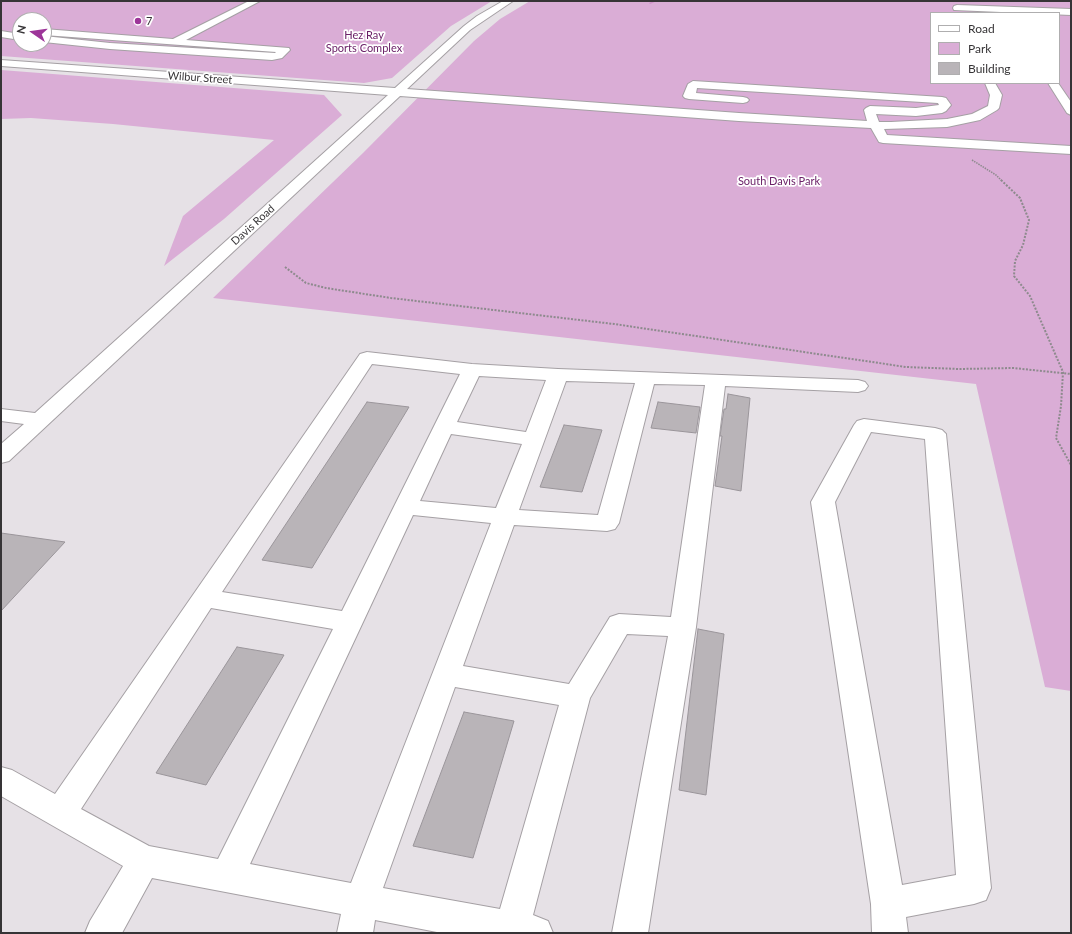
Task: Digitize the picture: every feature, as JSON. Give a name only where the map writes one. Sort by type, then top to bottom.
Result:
[{"type":"street","points":[[148,57],[176,41],[256,1]]},
{"type":"street","name":"Davis Road","points":[[1,456],[467,28],[480,18],[509,1]]},
{"type":"street","points":[[957,7],[977,4],[1071,12]]},
{"type":"street","points":[[1,32],[12,31]]},
{"type":"street","points":[[1,32],[12,35]]},
{"type":"street","points":[[52,33],[285,50],[278,56],[272,57],[161,50],[52,40]]},
{"type":"street","name":"Wilbur Street","points":[[1,63],[875,126],[920,126],[976,117],[993,108],[996,95],[990,84]]},
{"type":"street","points":[[120,72],[134,64]]},
{"type":"street","points":[[739,117],[747,100],[689,96],[693,84],[942,100],[945,105],[942,109],[916,112],[866,109],[883,139],[1071,150]]},
{"type":"street","points":[[1054,84],[1071,111]]},
{"type":"street","points":[[60,814],[204,598],[368,358],[472,370],[558,375],[858,386]]},
{"type":"street","points":[[228,876],[472,370]]},
{"type":"street","points":[[358,917],[446,674],[558,375]]},
{"type":"street","points":[[405,507],[505,517],[607,523],[646,379]]},
{"type":"street","points":[[630,933],[683,627],[716,380]]},
{"type":"street","points":[[1,415],[40,420]]},
{"type":"street","points":[[864,425],[935,434],[974,888],[889,918],[823,502],[864,425]]},
{"type":"street","points":[[444,427],[535,439]]},
{"type":"street","points":[[204,598],[350,622]]},
{"type":"street","points":[[1,780],[144,861],[228,876],[358,917],[524,931],[576,697],[619,624],[683,627]]},
{"type":"street","points":[[446,674],[576,697]]},
{"type":"street","points":[[103,933],[144,861]]},
{"type":"path","points":[[950,143],[963,154],[996,175],[1020,198],[1029,220],[1022,245],[1015,261],[1014,276],[1030,296],[1063,372],[1061,406],[1056,438],[1071,465]]},
{"type":"path","points":[[285,267],[306,283],[326,288],[391,298],[614,324],[906,367],[959,369],[1013,368],[1071,374]]},
{"type":"green space","name":"Hez Ray Sports Complex","points":[[1,1],[492,1],[451,26],[392,78],[364,83],[1,56]]},
{"type":"green space","name":"South Davis Park","points":[[530,1],[1071,1],[1071,691],[1045,687],[976,384],[213,298],[363,153],[474,41],[500,19]]},
{"type":"green space","points":[[1,70],[324,95],[342,115],[224,219],[164,266],[183,216],[274,140],[113,124],[31,118],[1,119]]},
{"type":"building","points":[[728,394],[750,398],[741,491],[715,486],[722,436],[720,436]]},
{"type":"building","points":[[367,402],[409,407],[312,568],[262,560]]},
{"type":"building","points":[[658,402],[700,407],[696,433],[651,428]]},
{"type":"building","points":[[564,425],[602,430],[582,492],[540,487]]},
{"type":"building","points":[[1,533],[65,542],[1,611]]},
{"type":"building","points":[[698,629],[724,634],[706,795],[679,790]]},
{"type":"building","points":[[237,647],[284,655],[206,785],[156,773]]},
{"type":"building","points":[[464,712],[514,721],[473,858],[413,846]]},
{"type":"waterway","points":[[650,3],[656,1]]},
{"type":"place","name":"7","points":[[138,21]]}]
